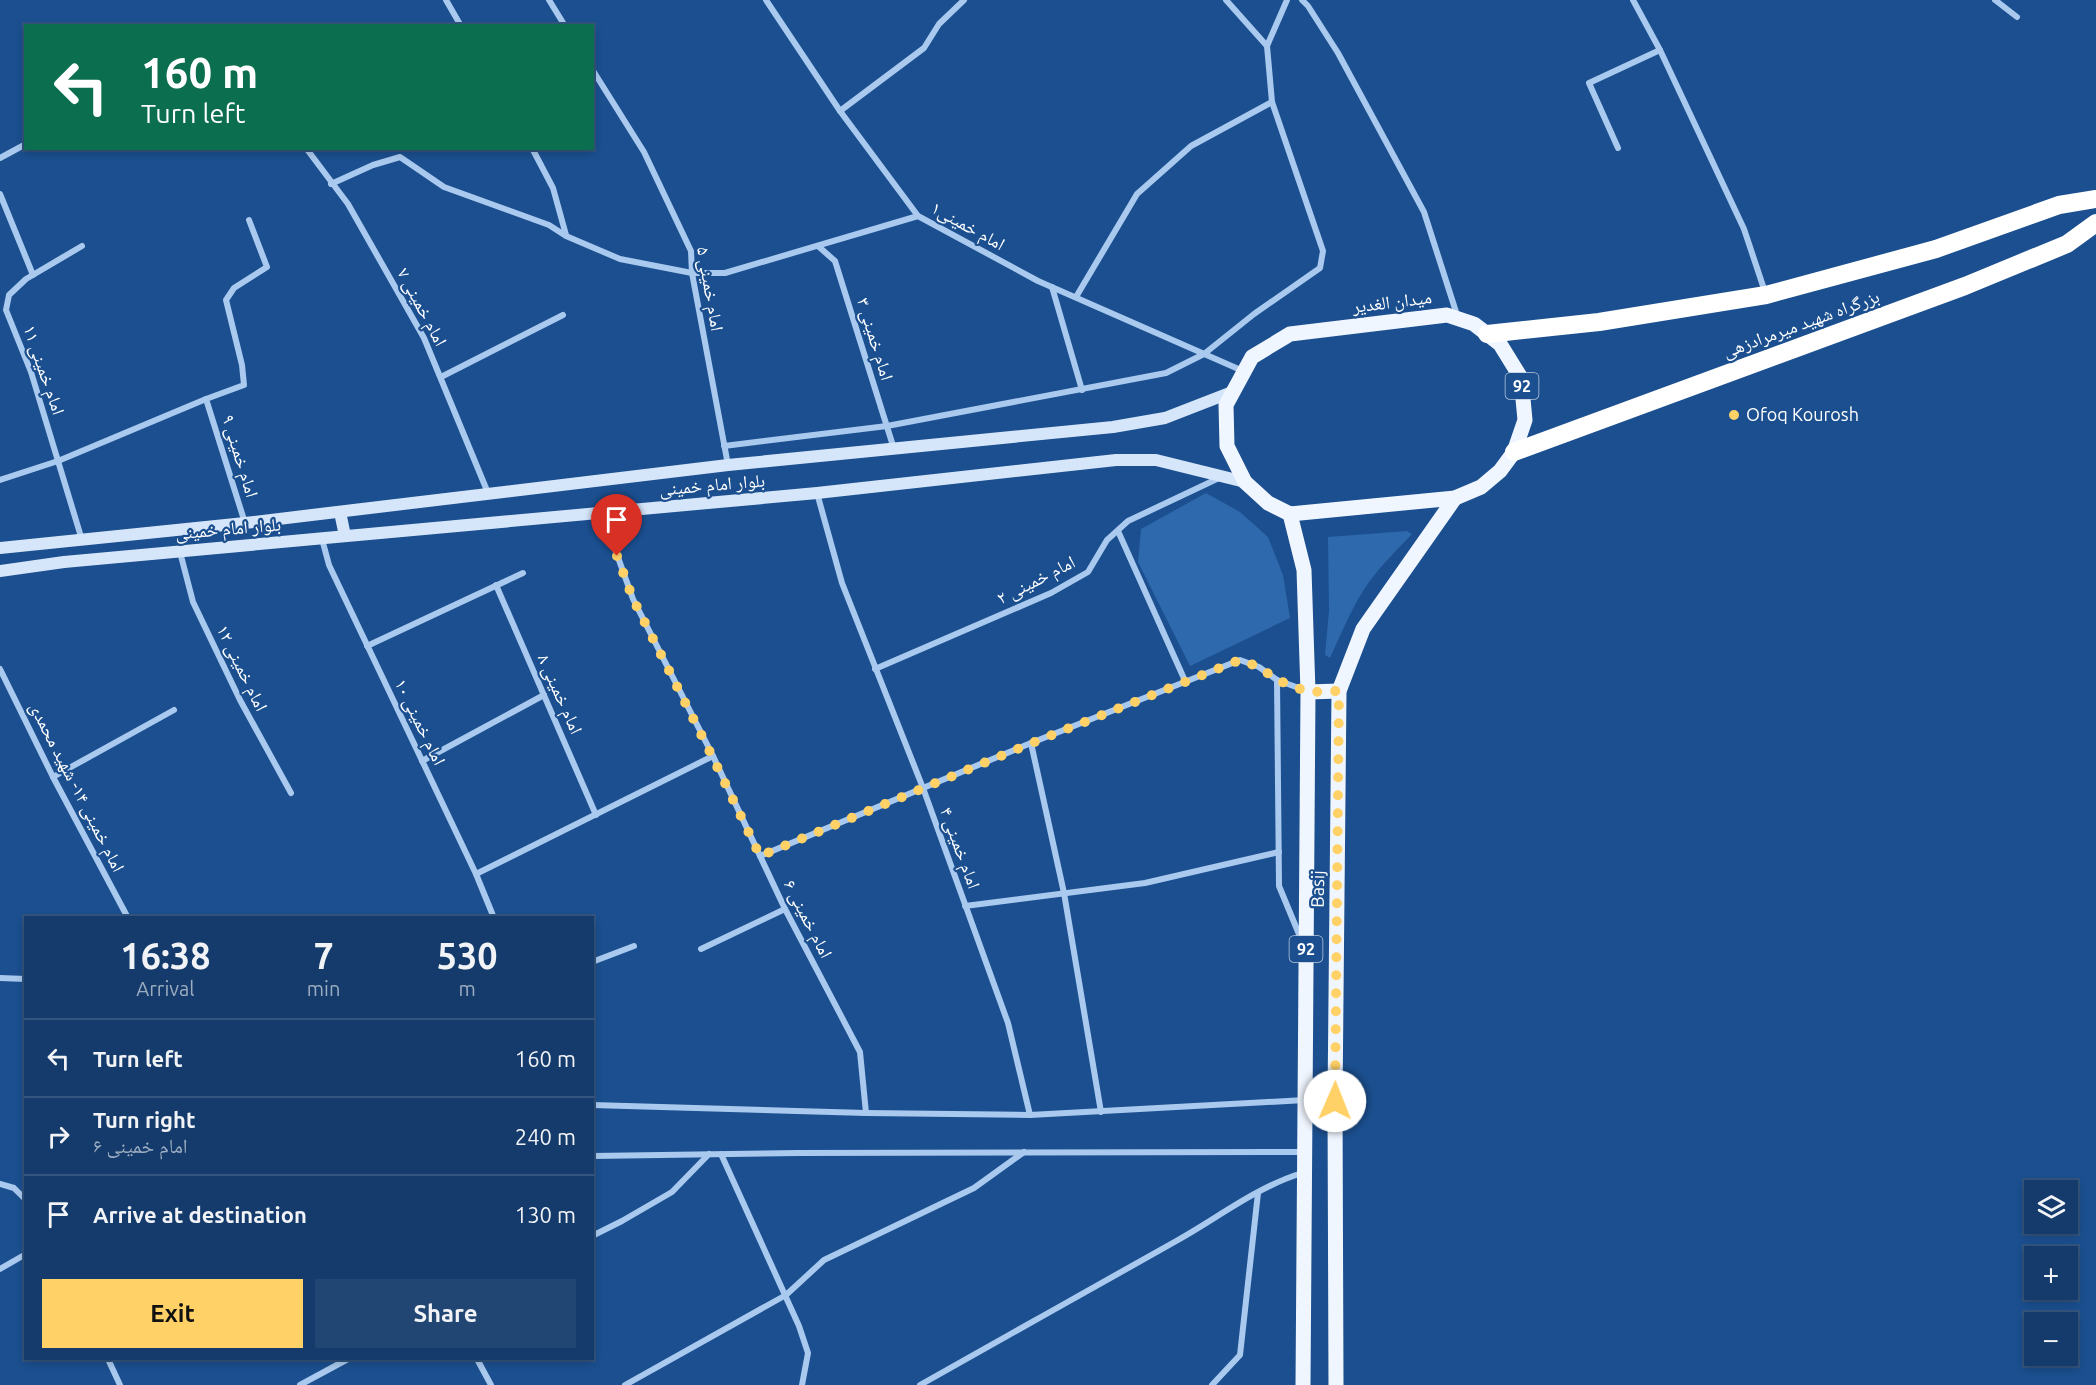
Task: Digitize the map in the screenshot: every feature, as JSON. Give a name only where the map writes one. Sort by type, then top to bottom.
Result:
[{"type":"highway","name":"بزرگراه شهید میرمرادزهی","points":[[1487,334],[1599,322],[1766,295],[1936,249],[2059,206],[2096,199]]},
{"type":"highway","name":"بزرگراه شهید میرمرادزهی","points":[[1514,452],[1965,286],[2067,244],[2096,223]]},
{"type":"main road","name":"میدان الغدیر","points":[[1447,315],[1474,324],[1487,334],[1500,344],[1521,378],[1525,420],[1514,452],[1500,471],[1481,487],[1455,498],[1290,514],[1268,503],[1245,482],[1227,446],[1226,405],[1252,357],[1290,334],[1447,315]]},
{"type":"main road","name":"بلوار امام خمینی","points":[[0,548],[245,523],[728,465],[1113,427],[1165,418],[1232,392]]},
{"type":"main road","name":"بلوار امام خمینی","points":[[0,571],[64,562],[179,551],[817,493],[1116,460],[1155,460],[1245,482]]},
{"type":"main road","name":"Basij","points":[[1336,1385],[1335,1101],[1339,691],[1363,629],[1455,498]]},
{"type":"main road","points":[[340,512],[345,536]]},
{"type":"main road","name":"Basij","points":[[1290,514],[1304,570],[1308,692],[1303,1385]]},
{"type":"main road","points":[[1308,692],[1339,691]]},
{"type":"street","points":[[446,0],[460,24]]},
{"type":"street","points":[[549,0],[564,24]]},
{"type":"street","name":"امام خمینی۱","points":[[765,0],[840,111],[918,216],[1052,286],[1244,371]]},
{"type":"street","points":[[840,111],[924,48],[939,24],[964,0]]},
{"type":"street","points":[[1226,0],[1267,46]]},
{"type":"street","points":[[724,446],[886,426],[1166,373],[1204,354],[1254,314],[1320,268],[1323,251],[1272,102],[1267,46],[1287,0]]},
{"type":"street","points":[[1302,0],[1338,53],[1424,212],[1458,319]]},
{"type":"street","points":[[1633,0],[1660,50],[1744,229],[1766,295]]},
{"type":"street","points":[[1995,0],[2017,17]]},
{"type":"street","points":[[1618,148],[1589,83],[1660,50]]},
{"type":"street","name":"امام خمینی ۵","points":[[594,72],[644,152],[691,251],[692,273],[728,465]]},
{"type":"street","points":[[1076,297],[1137,194],[1191,146],[1272,102]]},
{"type":"street","points":[[0,158],[24,145]]},
{"type":"street","name":"امام خمینی ۷","points":[[307,150],[348,204],[424,338],[488,493]]},
{"type":"street","points":[[533,150],[553,188],[566,236]]},
{"type":"street","points":[[331,184],[373,165],[400,157],[444,187],[549,225],[566,236],[620,259],[692,273],[725,273],[918,216]]},
{"type":"street","points":[[0,194],[33,275]]},
{"type":"street","points":[[0,480],[58,461],[244,385],[242,365],[226,300],[234,288],[267,267],[249,220]]},
{"type":"street","name":"امام خمینی ۱۱","points":[[82,246],[26,279],[9,295],[6,310],[31,372],[82,540]]},
{"type":"street","name":"امام خمینی ۳","points":[[818,246],[836,261],[894,449]]},
{"type":"street","points":[[1052,286],[1082,390]]},
{"type":"street","points":[[441,377],[563,315]]},
{"type":"street","name":"امام خمینی ۹","points":[[206,399],[245,523]]},
{"type":"street","name":"امام خمینی ۲","points":[[875,669],[1051,593],[1088,572],[1107,540],[1128,521],[1222,476]]},
{"type":"street","name":"امام خمینی ۴","points":[[817,493],[842,583],[923,788],[1008,1023],[1030,1115]]},
{"type":"street","name":"امام خمینی ۶","points":[[602,513],[633,599],[712,756],[785,909],[860,1052],[866,1113]]},
{"type":"street","points":[[1118,531],[1186,683]]},
{"type":"street","name":"امام خمینی ۱۰","points":[[322,538],[329,565],[476,874],[493,916]]},
{"type":"street","name":"امام خمینی ۱۲","points":[[179,551],[193,602],[240,700],[291,794]]},
{"type":"street","points":[[367,646],[523,573]]},
{"type":"street","name":"امام خمینی ۸","points":[[496,585],[596,814]]},
{"type":"street","points":[[760,856],[1240,660],[1259,667],[1277,680],[1308,692]]},
{"type":"street","name":"امام خمینی ۱۴- شهید محمدی","points":[[0,669],[53,777],[127,916]]},
{"type":"street","points":[[1277,680],[1279,886],[1306,953]]},
{"type":"street","points":[[422,761],[544,695]]},
{"type":"street","points":[[53,777],[174,710]]},
{"type":"street","points":[[1032,743],[1064,893],[1101,1112]]},
{"type":"street","points":[[476,874],[712,756]]},
{"type":"street","points":[[965,906],[1145,882],[1279,852]]},
{"type":"street","points":[[701,949],[785,909]]},
{"type":"street","points":[[594,961],[634,946]]},
{"type":"street","points":[[0,978],[24,979]]},
{"type":"street","points":[[594,1105],[1030,1115],[1305,1100]]},
{"type":"street","points":[[625,1385],[786,1295],[824,1260],[974,1188],[1024,1152]]},
{"type":"street","points":[[594,1156],[1305,1152]]},
{"type":"street","points":[[594,1235],[672,1192],[709,1154]]},
{"type":"street","points":[[721,1154],[786,1295],[808,1353],[802,1385]]},
{"type":"street","points":[[920,1385],[1280,1180],[1305,1173]]},
{"type":"street","points":[[0,1184],[14,1188],[24,1198]]},
{"type":"street","points":[[1212,1385],[1240,1354],[1258,1193]]},
{"type":"street","points":[[0,1269],[24,1255]]},
{"type":"street","points":[[108,1360],[120,1385]]},
{"type":"street","points":[[300,1385],[346,1360]]},
{"type":"street","points":[[478,1360],[491,1385]]},
{"type":"shaded area","points":[[1206,493],[1240,512],[1268,537],[1283,575],[1290,618],[1190,666],[1138,562],[1141,529]]},
{"type":"shaded area","points":[[1407,531],[1412,534],[1368,583],[1349,616],[1330,658],[1325,655],[1329,611],[1328,537]]},
{"type":"place","name":"Ofoq Kourosh","points":[[1734,415]]},
{"type":"route","points":[[617,556],[633,599],[760,856],[1240,660],[1259,667],[1277,680],[1308,692],[1339,691],[1335,1101]]}]
